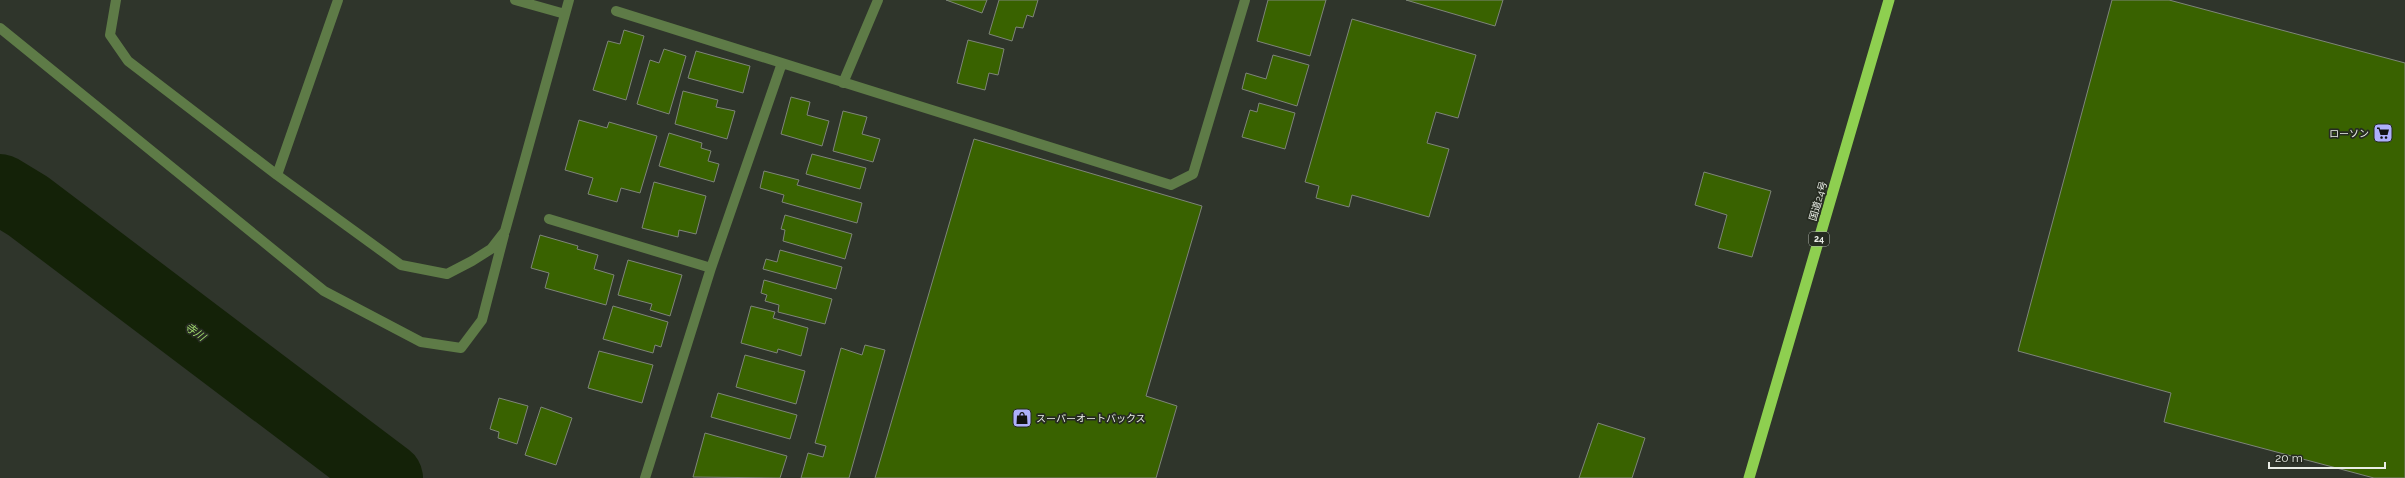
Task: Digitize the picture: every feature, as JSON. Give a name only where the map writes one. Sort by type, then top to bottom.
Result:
[{"type":"highway","name":"国道24号","points":[[1749,478],[1889,0]]},
{"type":"street","points":[[116,0],[110,35],[128,61],[277,175],[402,265],[447,274],[472,262],[491,249],[505,231]]},
{"type":"street","points":[[277,175],[338,0]]},
{"type":"street","points":[[515,0],[565,14]]},
{"type":"street","points":[[0,28],[324,291],[421,342],[461,348],[482,320],[569,0]]},
{"type":"street","points":[[843,83],[878,0]]},
{"type":"street","points":[[616,11],[1171,185],[1193,174],[1246,0]]},
{"type":"street","points":[[645,478],[711,268],[782,63]]},
{"type":"street","points":[[549,218],[711,268]]},
{"type":"building","points":[[946,0],[987,0],[982,13]]},
{"type":"building","points":[[999,0],[1038,0],[1033,17],[1027,15],[1023,28],[1016,27],[1012,41],[989,34]]},
{"type":"building","points":[[1268,0],[1326,0],[1310,56],[1257,41]]},
{"type":"building","points":[[1406,0],[1503,0],[1495,26]]},
{"type":"building","points":[[2112,0],[2169,0],[2405,63],[2405,478],[2374,478],[2164,422],[2171,393],[2018,351]]},
{"type":"building","points":[[1352,19],[1476,55],[1458,118],[1436,112],[1427,143],[1449,149],[1429,217],[1352,195],[1349,207],[1316,198],[1319,186],[1305,182]]},
{"type":"building","points":[[624,30],[644,36],[626,100],[593,90],[608,41],[620,44]]},
{"type":"building","points":[[968,40],[1004,49],[998,75],[989,73],[985,90],[957,83]]},
{"type":"building","points":[[664,49],[686,56],[669,114],[637,104],[650,60],[659,63]]},
{"type":"building","points":[[696,51],[750,66],[743,93],[688,78]]},
{"type":"building","points":[[1273,55],[1309,65],[1297,106],[1242,89],[1246,73],[1266,79]]},
{"type":"building","points":[[683,91],[718,100],[716,107],[735,111],[727,139],[675,124]]},
{"type":"building","points":[[791,97],[810,102],[807,115],[829,121],[822,146],[781,134]]},
{"type":"building","points":[[1259,103],[1295,113],[1285,149],[1242,137],[1250,110],[1257,112]]},
{"type":"building","points":[[843,111],[867,117],[862,134],[880,139],[873,162],[833,151]]},
{"type":"building","points":[[579,120],[607,128],[609,122],[657,136],[640,193],[621,188],[617,202],[588,194],[593,178],[565,170]]},
{"type":"building","points":[[669,133],[702,143],[701,148],[711,151],[708,161],[719,164],[714,182],[659,166]]},
{"type":"building","points":[[974,139],[1202,206],[1146,396],[1177,406],[1156,478],[875,478]]},
{"type":"building","points":[[812,154],[866,168],[860,189],[806,174]]},
{"type":"building","points":[[764,171],[799,180],[797,185],[862,203],[857,223],[782,202],[784,195],[760,188]]},
{"type":"building","points":[[1704,172],[1771,191],[1752,257],[1718,248],[1727,215],[1695,205]]},
{"type":"building","points":[[654,182],[706,196],[696,234],[679,230],[678,237],[642,228]]},
{"type":"building","points":[[785,215],[852,234],[845,259],[783,241],[785,230],[781,229]]},
{"type":"building","points":[[540,235],[578,246],[577,249],[598,255],[594,269],[614,275],[606,305],[545,288],[549,273],[531,268]]},
{"type":"building","points":[[780,250],[842,267],[836,289],[763,269],[766,259],[777,262]]},
{"type":"building","points":[[628,260],[682,275],[670,316],[650,310],[652,304],[618,295]]},
{"type":"building","points":[[764,280],[832,299],[825,324],[778,312],[779,305],[765,301],[767,295],[761,293]]},
{"type":"building","points":[[613,306],[668,322],[661,347],[655,345],[653,353],[603,339]]},
{"type":"building","points":[[751,306],[775,312],[773,318],[808,328],[801,356],[778,349],[777,353],[741,343]]},
{"type":"building","points":[[865,345],[885,350],[849,478],[801,478],[808,453],[823,457],[826,446],[815,443],[841,348],[862,355]]},
{"type":"building","points":[[599,351],[653,365],[642,403],[588,388]]},
{"type":"building","points":[[745,355],[805,371],[796,404],[736,387]]},
{"type":"building","points":[[718,393],[797,415],[790,439],[711,417]]},
{"type":"building","points":[[499,398],[528,406],[517,444],[498,438],[499,432],[490,429]]},
{"type":"building","points":[[541,407],[572,418],[556,465],[525,455]]},
{"type":"building","points":[[1598,423],[1645,438],[1632,478],[1579,478]]},
{"type":"building","points":[[705,433],[787,456],[780,478],[693,477]]},
{"type":"waterway","name":"寺川","points":[[0,189],[28,206],[388,478]]},
{"type":"place","name":"ローソン","points":[[2383,133]]},
{"type":"place","name":"スーパーオートバックス","points":[[1022,418]]}]
